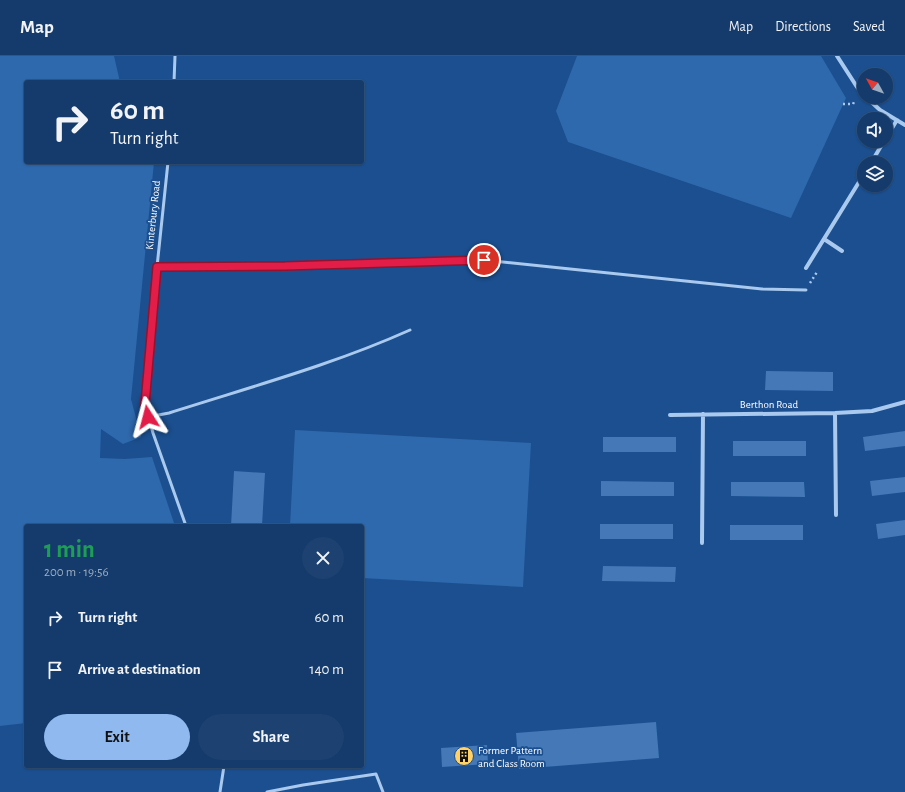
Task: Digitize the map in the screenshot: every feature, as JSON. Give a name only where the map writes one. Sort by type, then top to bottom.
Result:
[{"type":"street","points":[[837,56],[857,88]]},
{"type":"street","points":[[874,104],[880,110],[905,125]]},
{"type":"street","points":[[893,127],[897,120]]},
{"type":"street","points":[[806,268],[857,185]]},
{"type":"street","points":[[824,239],[842,252]]},
{"type":"street","name":"Berthon Road","points":[[670,415],[835,413],[872,410],[905,402]]},
{"type":"street","points":[[835,413],[836,515]]},
{"type":"street","points":[[702,543],[703,414]]},
{"type":"lane","points":[[174,80],[175,56]]},
{"type":"lane","name":"Kinterbury Road","points":[[168,164],[145,404],[148,417],[185,524]]},
{"type":"lane","points":[[157,267],[285,266],[484,260],[762,289],[806,290]]},
{"type":"lane","points":[[148,417],[169,413],[324,365],[410,330]]},
{"type":"lane","points":[[220,792],[224,768]]},
{"type":"lane","points":[[267,792],[376,774],[383,792]]},
{"type":"shaded area","points":[[0,56],[114,56],[120,80],[24,80],[24,164],[154,164],[131,399],[141,437],[123,444],[101,429],[100,458],[125,459],[152,457],[174,524],[24,524],[24,723],[0,726]]},
{"type":"shaded area","points":[[577,56],[821,56],[846,98],[791,218],[568,142],[556,111]]},
{"type":"shaded area","points":[[295,430],[531,443],[523,587],[364,578],[364,524],[290,524]]},
{"type":"building","points":[[766,371],[833,372],[833,391],[765,390]]},
{"type":"building","points":[[905,431],[905,446],[865,451],[863,437]]},
{"type":"building","points":[[603,437],[676,437],[676,452],[603,452]]},
{"type":"building","points":[[733,441],[806,441],[806,456],[733,456]]},
{"type":"building","points":[[234,471],[265,473],[262,524],[231,524]]},
{"type":"building","points":[[905,477],[905,492],[872,496],[870,481]]},
{"type":"building","points":[[601,481],[674,482],[674,496],[601,496]]},
{"type":"building","points":[[731,482],[804,482],[805,497],[731,496]]},
{"type":"building","points":[[905,520],[905,535],[878,539],[876,524]]},
{"type":"building","points":[[600,524],[673,524],[673,539],[600,539]]},
{"type":"building","points":[[730,525],[803,525],[803,540],[730,540]]},
{"type":"building","points":[[603,566],[676,567],[675,582],[602,581]]},
{"type":"building","points":[[656,722],[659,758],[519,769],[516,733]]},
{"type":"building","name":"Former Pattern and Class Room","points":[[487,745],[488,764],[442,767],[441,748]]},
{"type":"place","name":"Former Pattern and Class Room","points":[[464,756]]},
{"type":"route","points":[[148,417],[145,404],[157,267],[285,266],[484,260]]}]
